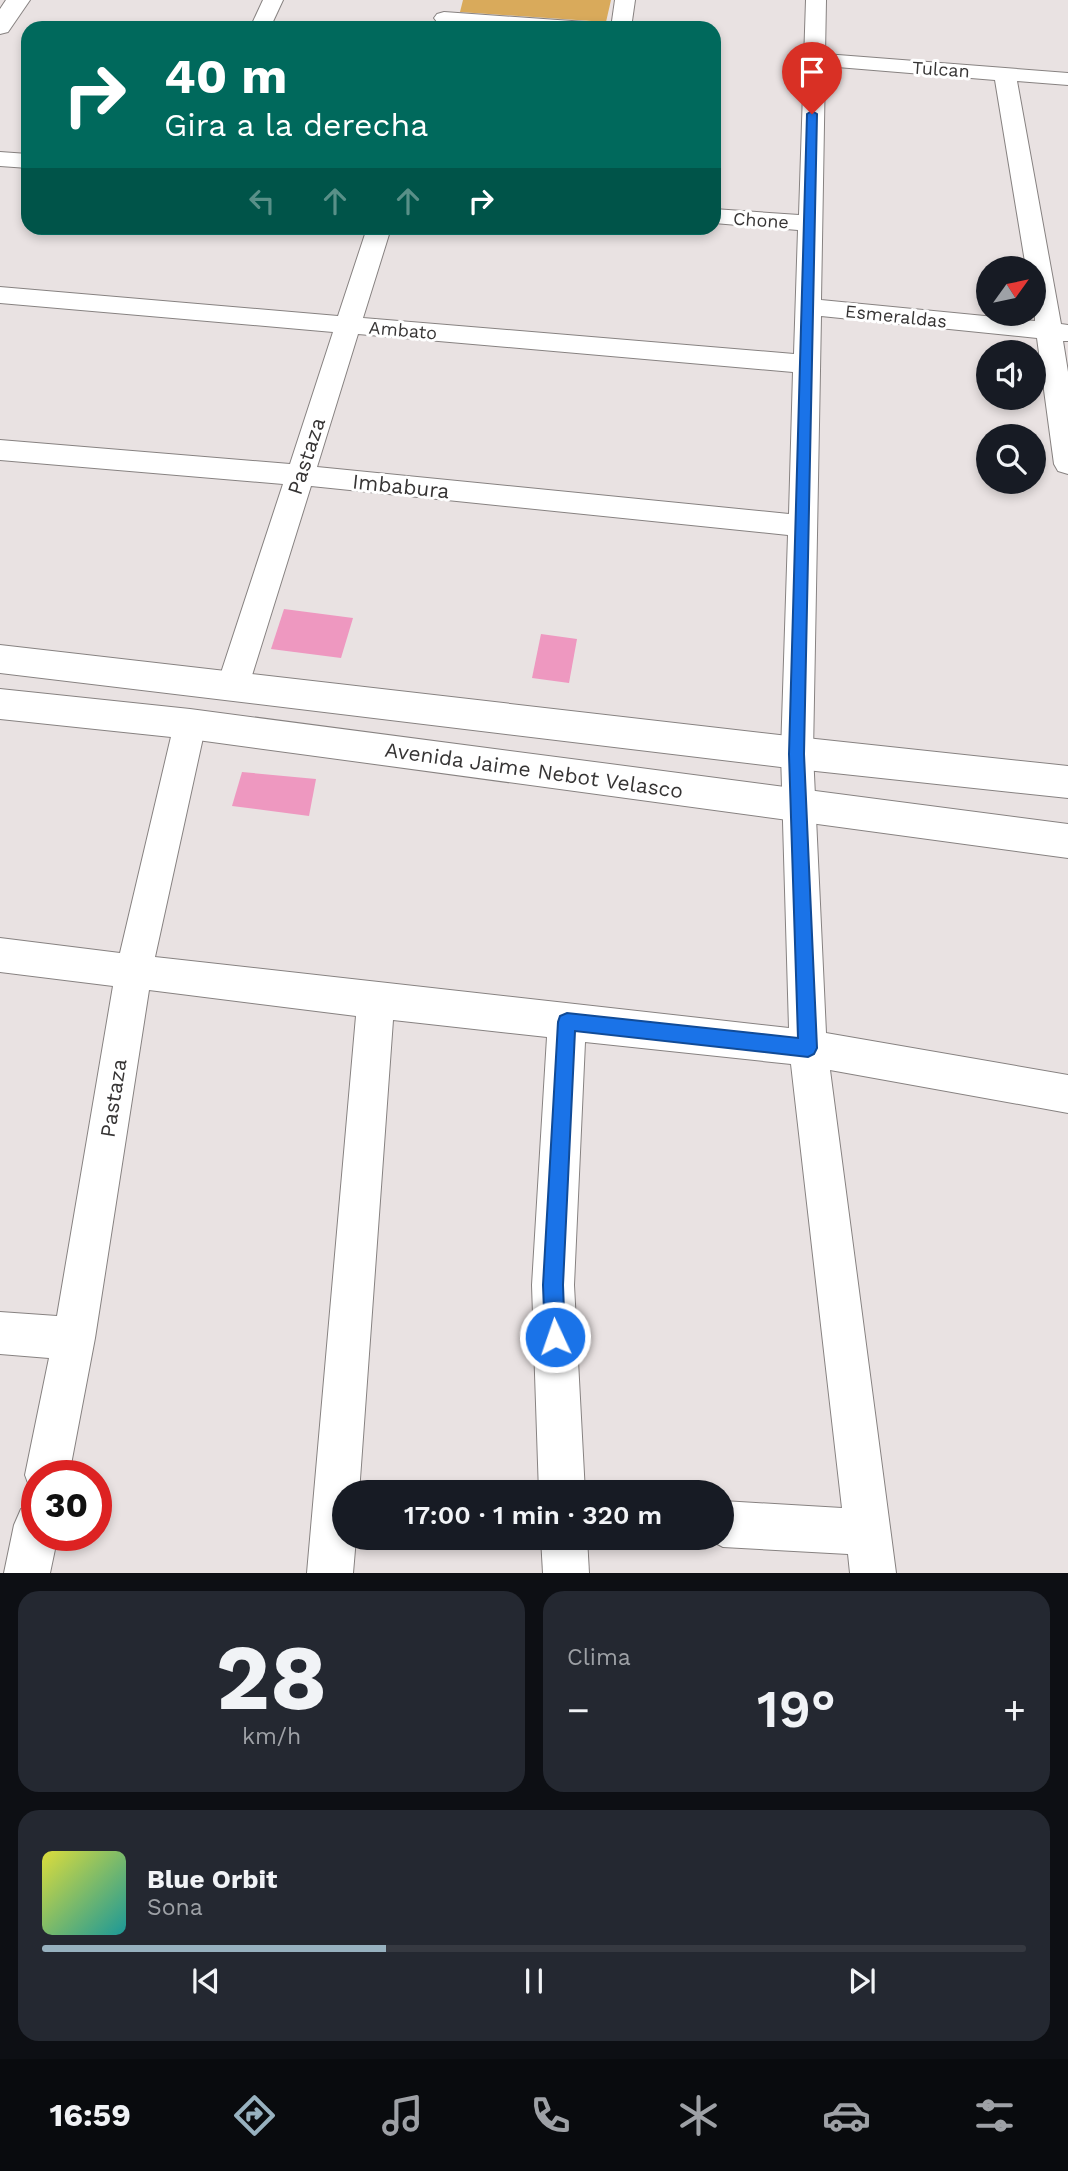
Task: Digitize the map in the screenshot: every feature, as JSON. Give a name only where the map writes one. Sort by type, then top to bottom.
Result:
[{"type":"main road","points":[[0,27],[18,0]]},
{"type":"main road","points":[[0,659],[797,754],[1068,782]]},
{"type":"main road","name":"Avenida Jaime Nebot Velasco","points":[[0,704],[190,724],[1068,841]]},
{"type":"street","points":[[263,21],[273,0]]},
{"type":"street","points":[[622,21],[625,0]]},
{"type":"street","points":[[734,1526],[870,1553],[808,1048],[797,754],[816,0]]},
{"type":"street","points":[[445,15],[510,21]]},
{"type":"street","name":"Tulcan","points":[[813,59],[1068,79]]},
{"type":"street","points":[[1005,74],[1059,332],[1068,464]]},
{"type":"street","points":[[0,159],[21,160]]},
{"type":"street","name":"Chone","points":[[721,217],[809,223]]},
{"type":"street","name":"Pastaza","points":[[233,685],[377,235]]},
{"type":"street","name":"Ambato","points":[[0,295],[807,364]]},
{"type":"street","name":"Esmeraldas","points":[[808,307],[1059,332]]},
{"type":"street","name":"Imbabura","points":[[0,450],[300,475],[801,526]]},
{"type":"street","name":"Pastaza","points":[[50,1460],[74,1338],[134,969],[190,724]]},
{"type":"street","points":[[0,955],[134,969],[376,1001],[808,1048],[1068,1094]]},
{"type":"street","points":[[330,1573],[376,1001]]},
{"type":"street","points":[[561,1480],[553,1285],[567,1022]]},
{"type":"street","points":[[0,1333],[74,1338]]},
{"type":"street","points":[[565,1550],[566,1573]]},
{"type":"street","points":[[27,1573],[32,1551]]},
{"type":"shaded area","points":[[463,0],[611,0],[606,21],[460,12]]},
{"type":"building","points":[[284,609],[353,618],[341,658],[271,649]]},
{"type":"building","points":[[541,634],[577,639],[569,683],[532,678]]},
{"type":"building","points":[[242,772],[316,779],[309,816],[232,806]]},
{"type":"route","points":[[555,1337],[553,1285],[567,1022],[808,1048],[797,754],[812,114]]}]
